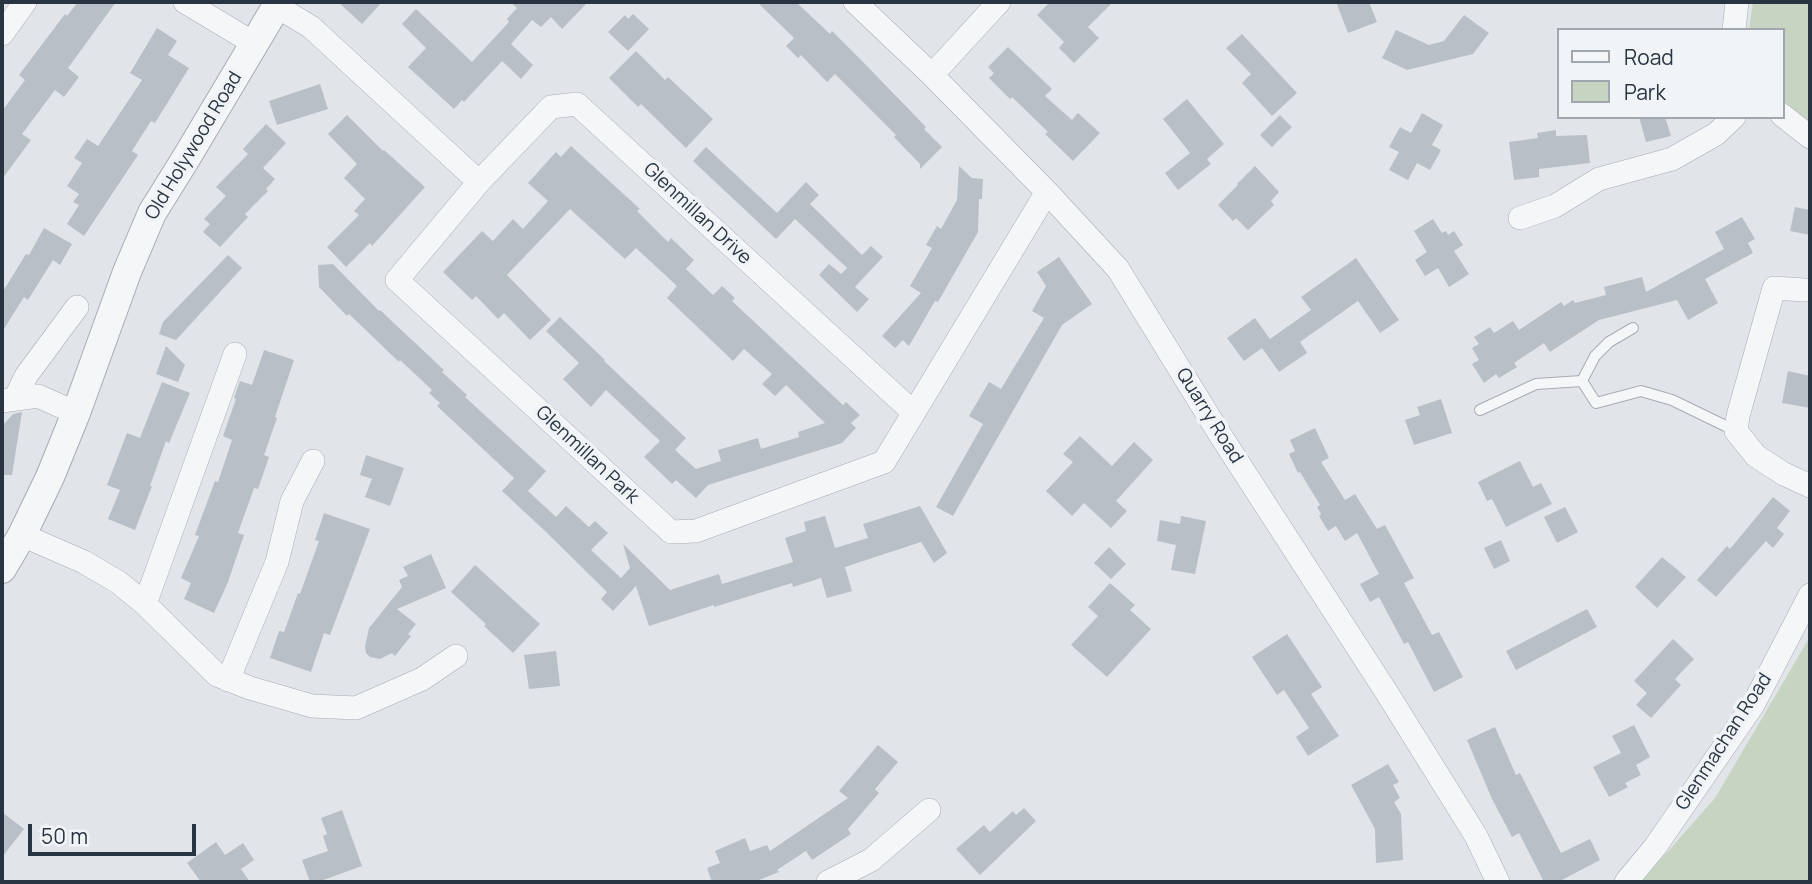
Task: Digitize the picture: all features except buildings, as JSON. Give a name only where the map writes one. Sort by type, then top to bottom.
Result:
[{"type":"street","points":[[2,34],[25,2]]},
{"type":"street","points":[[186,2],[255,44]]},
{"type":"street","name":"Quarry Road","points":[[855,2],[932,75],[1118,269],[1219,433],[1476,836],[1498,882]]},
{"type":"street","points":[[932,75],[999,2]]},
{"type":"street","points":[[1734,28],[1737,2]]},
{"type":"street","points":[[278,4],[311,27],[479,182]]},
{"type":"street","name":"Old Holywood Road","points":[[2,569],[50,477],[152,213],[278,4]]},
{"type":"street","name":"Glenmillan Drive","points":[[479,182],[551,107],[577,104],[913,412]]},
{"type":"street","points":[[1784,117],[1810,137]]},
{"type":"street","points":[[1520,218],[1555,206],[1599,180],[1672,159],[1716,134],[1732,119]]},
{"type":"street","name":"Glenmillan Park","points":[[479,182],[397,280],[671,532],[696,531],[884,462],[1047,192]]},
{"type":"street","points":[[1804,290],[1774,288],[1736,431],[1756,456],[1784,474],[1810,486]]},
{"type":"street","points":[[8,400],[76,307]]},
{"type":"street","points":[[145,604],[235,354]]},
{"type":"street","points":[[8,400],[38,397],[76,413]]},
{"type":"street","points":[[228,680],[277,562],[292,501],[313,461]]},
{"type":"street","points":[[22,535],[84,562],[118,582],[145,604],[217,675],[250,688],[312,706],[356,708],[422,679],[456,656]]},
{"type":"street","name":"Glenmachan Road","points":[[1626,882],[1655,847],[1753,705],[1807,605]]},
{"type":"street","points":[[828,882],[871,860],[929,810]]},
{"type":"lane","points":[[1582,381],[1595,356],[1609,342],[1633,328]]},
{"type":"lane","points":[[1582,381],[1596,402],[1641,391],[1672,400],[1736,431]]},
{"type":"lane","points":[[1480,410],[1536,384],[1582,381]]},
{"type":"green space","points":[[1753,2],[1810,2],[1810,126],[1784,103],[1784,28],[1749,28]]},
{"type":"green space","points":[[1810,639],[1810,881],[1641,882],[1715,798]]}]
